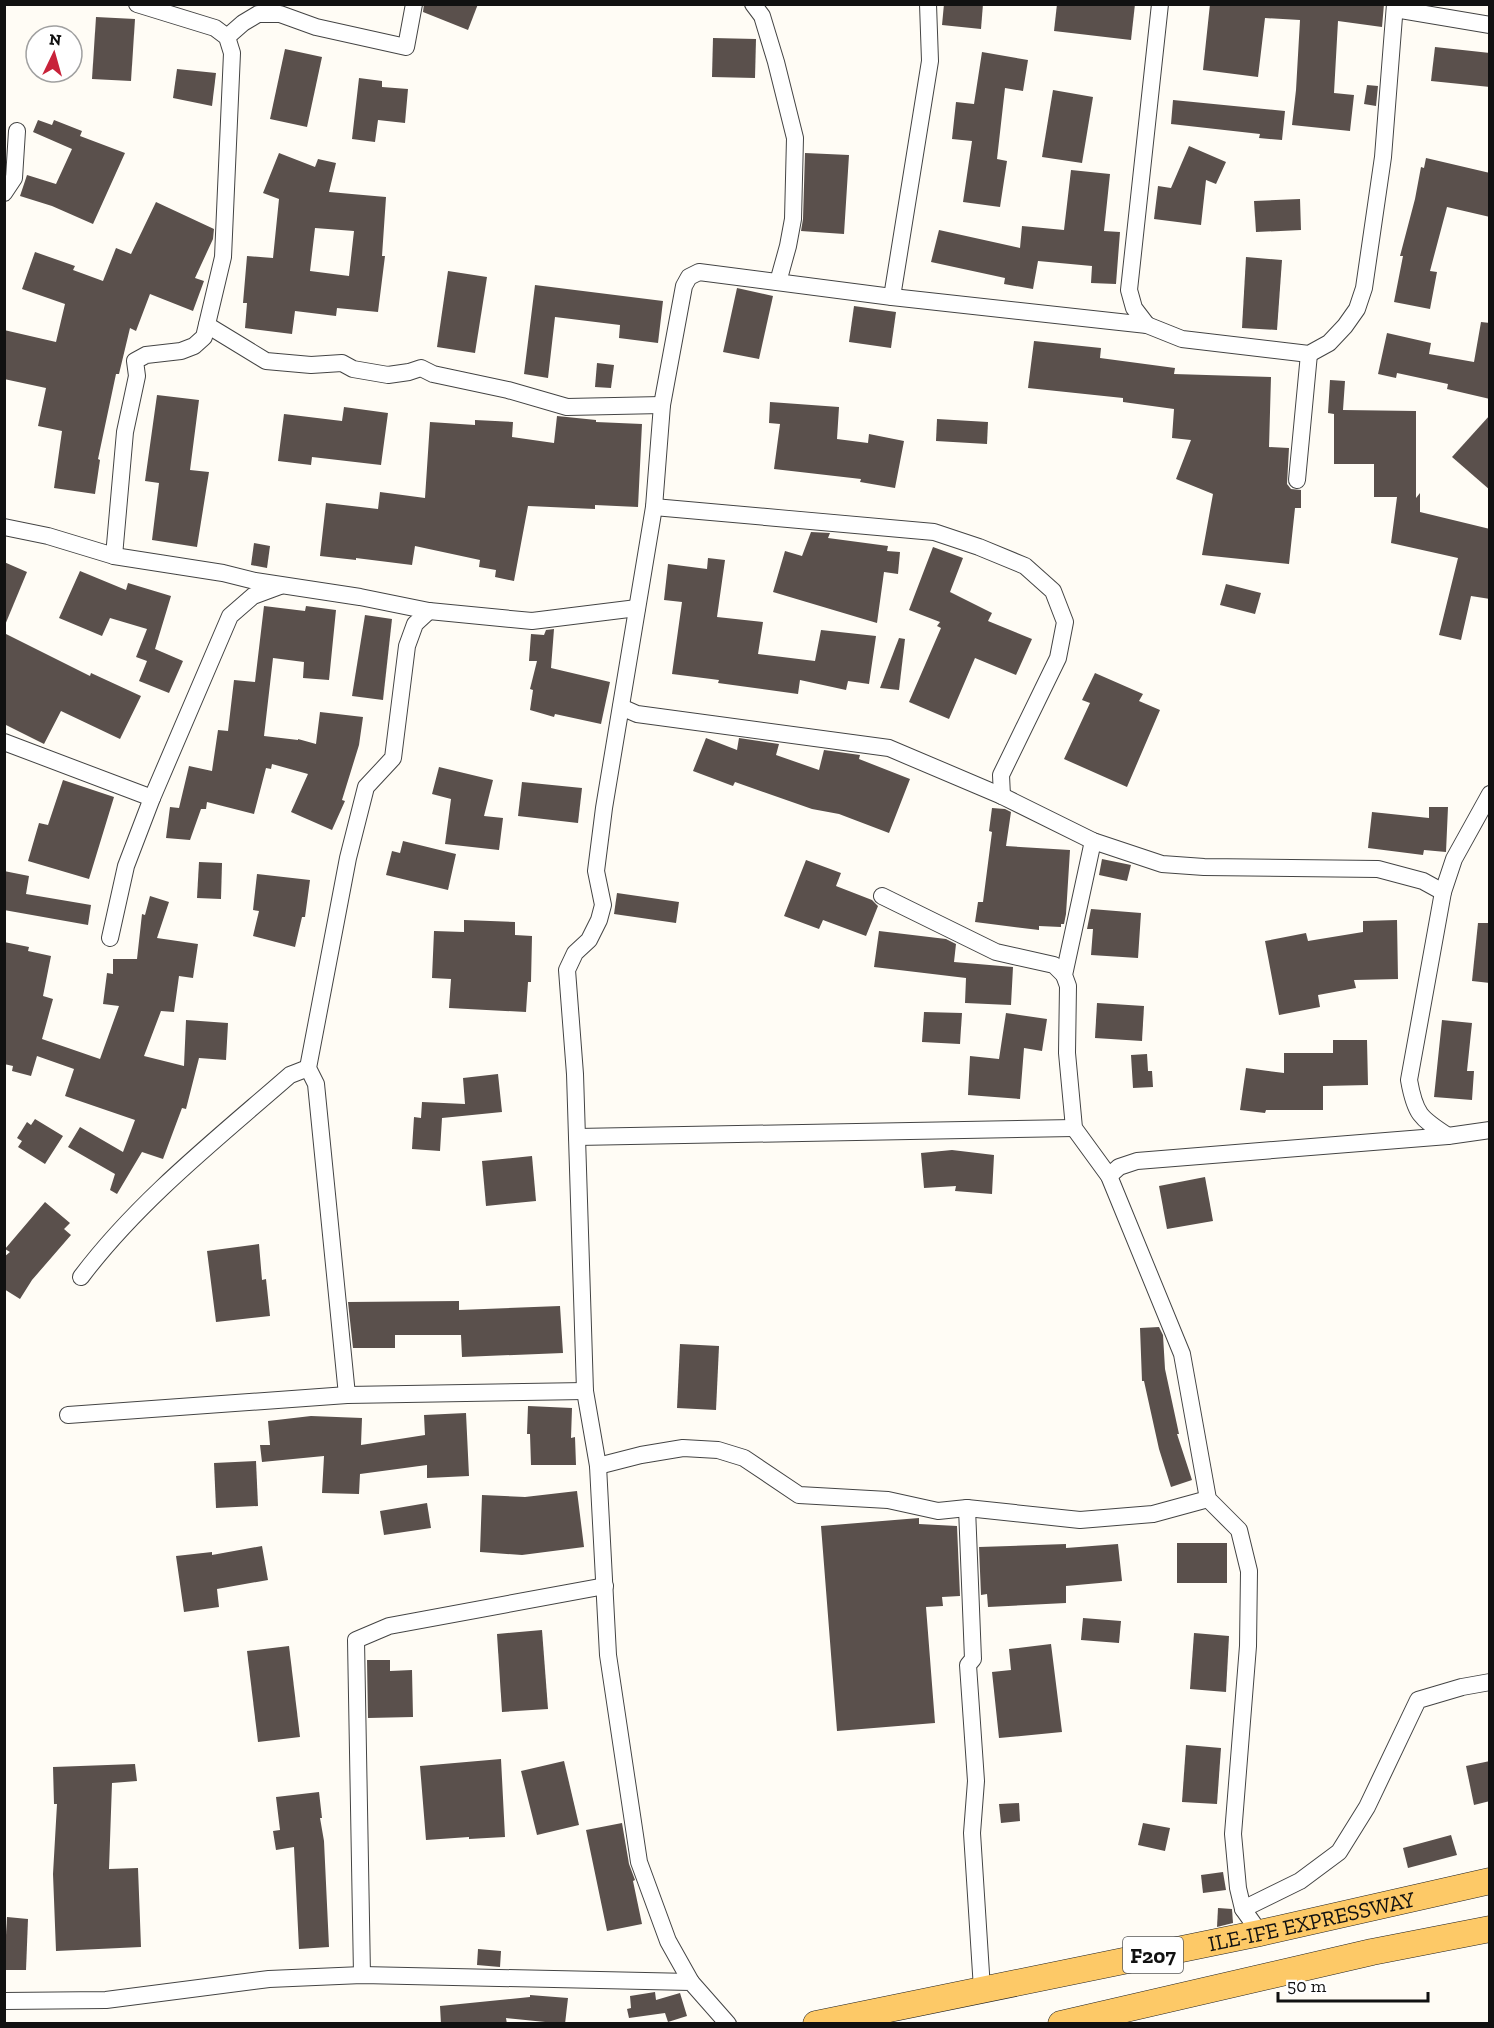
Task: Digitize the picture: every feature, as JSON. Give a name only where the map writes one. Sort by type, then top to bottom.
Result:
[{"type":"main road","name":"ILE-IFE EXPRESSWAY","points":[[816,2024],[1260,1933],[1490,1881]]},
{"type":"main road","name":"ILE-IFE EXPRESSWAY","points":[[1062,2024],[1372,1952],[1490,1929]]},
{"type":"street","points":[[114,556],[125,432],[137,376],[135,361],[146,355],[181,351],[194,346],[204,337],[207,326],[223,257],[232,53],[227,37],[215,28],[137,4]]},
{"type":"street","points":[[227,37],[258,14],[280,14],[316,27],[406,47],[414,4]]},
{"type":"street","points":[[753,4],[762,16],[795,138],[793,219],[778,282]]},
{"type":"street","points":[[892,297],[930,61],[928,4]]},
{"type":"street","points":[[1147,325],[1134,308],[1130,290],[1160,4]]},
{"type":"street","points":[[728,2024],[691,1982],[668,1941],[639,1862],[608,1655],[598,1466],[585,1391],[575,1074],[567,970],[575,953],[590,940],[603,905],[596,870],[604,808],[654,507],[662,405],[684,286],[689,277],[699,272],[892,297],[1147,325],[1182,339],[1310,354],[1329,343],[1345,326],[1356,309],[1364,288],[1383,158],[1395,7],[1490,25]]},
{"type":"street","points":[[4,193],[14,178],[17,131]]},
{"type":"street","points":[[207,326],[266,361],[310,365],[342,363],[353,369],[388,375],[421,368],[433,374],[508,390],[567,407],[662,405]]},
{"type":"street","points":[[1297,480],[1310,354]]},
{"type":"street","points":[[654,507],[934,532],[1025,566],[1053,591],[1065,622],[1058,658],[1000,775],[1002,796]]},
{"type":"street","points":[[4,527],[48,536],[114,556],[429,611],[532,621],[637,608]]},
{"type":"street","points":[[110,938],[126,866],[213,651],[230,616],[253,596],[284,585]]},
{"type":"street","points":[[347,1395],[316,1084],[308,1068],[348,858],[366,787],[393,758],[407,646],[415,624],[429,611]]},
{"type":"street","points":[[621,708],[637,714],[889,748],[1002,796],[1093,841],[1162,864],[1204,867],[1378,869],[1423,880],[1443,892]]},
{"type":"street","points":[[4,742],[152,798]]},
{"type":"street","points":[[1449,1136],[1423,1119],[1413,1102],[1409,1080],[1443,892],[1454,859],[1490,794]]},
{"type":"street","points":[[1064,975],[1093,841]]},
{"type":"street","points":[[882,896],[996,952],[1054,965],[1064,975],[1068,986],[1067,1053],[1074,1128],[1110,1176],[1182,1354],[1208,1499],[1239,1530],[1248,1571],[1248,1646],[1233,1834],[1238,1888],[1243,1909],[1260,1933]]},
{"type":"street","points":[[81,1276],[93,1260],[162,1188],[290,1075],[308,1068]]},
{"type":"street","points":[[577,1137],[1074,1128]]},
{"type":"street","points":[[1110,1176],[1119,1167],[1137,1161],[1449,1136],[1490,1130]]},
{"type":"street","points":[[68,1415],[347,1395],[585,1391]]},
{"type":"street","points":[[598,1466],[641,1455],[683,1448],[718,1450],[744,1458],[799,1495],[888,1500],[938,1511],[967,1508],[1080,1520],[1153,1514],[1208,1499]]},
{"type":"street","points":[[967,1508],[973,1659],[968,1665],[976,1781],[972,1833],[982,1989]]},
{"type":"street","points":[[362,1976],[356,1641],[390,1626],[605,1586]]},
{"type":"street","points":[[1243,1909],[1299,1881],[1339,1852],[1368,1807],[1418,1700],[1462,1687],[1490,1682]]},
{"type":"street","points":[[4,2001],[106,2000],[269,1979],[362,1976],[691,1982]]},
{"type":"building","points":[[424,4],[478,4],[468,30],[423,12]]},
{"type":"building","points":[[944,4],[983,4],[981,29],[942,25]]},
{"type":"building","points":[[1057,4],[1135,4],[1131,40],[1054,31]]},
{"type":"building","points":[[1210,4],[1384,4],[1382,27],[1338,21],[1334,93],[1354,95],[1350,131],[1292,125],[1300,20],[1265,18],[1258,77],[1203,70]]},
{"type":"building","points":[[96,17],[135,19],[131,81],[92,79]]},
{"type":"building","points":[[713,38],[756,39],[755,78],[712,77]]},
{"type":"building","points":[[1435,47],[1490,53],[1490,87],[1431,81]]},
{"type":"building","points":[[285,49],[322,57],[307,127],[270,119]]},
{"type":"building","points":[[982,52],[1028,60],[1023,91],[1005,88],[997,159],[1007,161],[1000,207],[963,202],[972,141],[952,139],[956,102],[974,104]]},
{"type":"building","points":[[177,69],[216,73],[212,106],[173,98]]},
{"type":"building","points":[[359,78],[382,81],[382,87],[408,89],[405,123],[378,120],[375,142],[352,139]]},
{"type":"building","points":[[1367,85],[1378,86],[1376,106],[1364,104]]},
{"type":"building","points":[[1053,90],[1093,97],[1082,163],[1042,157]]},
{"type":"building","points":[[1173,100],[1285,111],[1282,140],[1259,138],[1260,134],[1171,124]]},
{"type":"building","points":[[38,120],[52,125],[54,120],[82,131],[80,136],[125,153],[93,224],[52,206],[20,196],[27,175],[56,184],[72,149],[33,132]]},
{"type":"building","points":[[1189,146],[1226,162],[1216,184],[1206,180],[1201,225],[1154,219],[1158,186],[1171,188]]},
{"type":"building","points":[[279,153],[315,167],[318,159],[336,163],[329,192],[386,197],[382,256],[385,256],[378,312],[337,308],[336,316],[295,311],[292,334],[245,328],[247,303],[243,303],[247,256],[273,258],[279,199],[263,193]],"holes":[[[315,228],[354,231],[349,276],[310,271]]]},
{"type":"building","points":[[805,153],[849,155],[844,234],[801,231]]},
{"type":"building","points":[[1426,158],[1490,173],[1490,217],[1447,207],[1430,271],[1437,272],[1430,309],[1394,302],[1403,256],[1400,256],[1421,167],[1424,168]]},
{"type":"building","points":[[1071,170],[1110,174],[1104,231],[1120,232],[1116,284],[1091,283],[1092,266],[1038,261],[1033,289],[1004,284],[1005,278],[931,262],[939,230],[1020,248],[1022,226],[1064,230]]},
{"type":"building","points":[[1300,199],[1301,230],[1256,232],[1254,201]]},
{"type":"building","points":[[156,202],[214,229],[213,239],[195,278],[204,281],[193,311],[150,294],[136,331],[130,328],[119,374],[116,374],[98,459],[100,460],[95,494],[54,488],[62,431],[38,426],[46,388],[4,379],[4,330],[56,342],[65,304],[22,289],[35,252],[75,266],[73,270],[103,281],[116,248],[131,254]]},
{"type":"building","points":[[1246,257],[1282,260],[1277,330],[1242,328]]},
{"type":"building","points":[[448,271],[487,277],[475,353],[437,347]]},
{"type":"building","points":[[535,285],[663,301],[658,343],[619,338],[620,325],[555,317],[548,378],[524,374]]},
{"type":"building","points":[[737,288],[773,296],[759,359],[723,352]]},
{"type":"building","points":[[854,306],[896,312],[891,348],[849,342]]},
{"type":"building","points":[[1481,322],[1490,323],[1490,399],[1447,389],[1448,384],[1397,373],[1396,378],[1378,374],[1387,333],[1431,343],[1429,354],[1474,362]]},
{"type":"building","points":[[1034,341],[1101,348],[1100,358],[1175,368],[1174,374],[1271,377],[1269,447],[1289,448],[1287,484],[1291,489],[1301,490],[1301,508],[1295,508],[1289,564],[1202,555],[1213,494],[1176,479],[1191,440],[1172,438],[1174,409],[1123,402],[1123,398],[1028,388]]},
{"type":"building","points":[[597,363],[614,365],[611,388],[595,387]]},
{"type":"building","points":[[1330,380],[1345,381],[1343,410],[1416,411],[1416,498],[1420,493],[1420,512],[1490,529],[1490,599],[1471,596],[1461,640],[1439,635],[1458,558],[1391,543],[1397,497],[1374,497],[1374,464],[1334,464],[1334,414],[1328,413]]},
{"type":"building","points":[[157,395],[199,400],[190,470],[209,472],[197,547],[152,540],[159,483],[145,481]]},
{"type":"building","points":[[770,402],[839,407],[837,439],[868,443],[869,434],[904,441],[895,488],[860,482],[861,479],[774,469],[780,424],[769,423]]},
{"type":"building","points":[[344,407],[388,413],[381,465],[312,457],[311,465],[278,461],[284,414],[342,421]]},
{"type":"building","points":[[1490,415],[1490,490],[1452,457]]},
{"type":"building","points":[[557,416],[596,420],[596,422],[642,424],[638,507],[595,505],[595,509],[528,506],[514,581],[495,577],[496,570],[479,567],[480,560],[415,546],[412,565],[320,556],[326,503],[378,509],[380,492],[425,498],[430,422],[475,425],[475,420],[513,422],[512,437],[554,443]]},
{"type":"building","points":[[937,419],[988,422],[987,444],[936,441]]},
{"type":"building","points":[[811,532],[830,533],[828,538],[888,546],[887,551],[900,552],[898,574],[884,572],[877,623],[773,592],[785,551],[802,556]]},
{"type":"building","points":[[254,543],[270,546],[267,568],[251,565]]},
{"type":"building","points":[[933,547],[963,558],[950,592],[992,613],[988,621],[1032,639],[1016,675],[975,658],[949,719],[909,702],[941,628],[937,626],[940,622],[909,610]]},
{"type":"building","points":[[708,558],[725,560],[717,617],[763,622],[758,654],[815,661],[821,630],[876,636],[869,684],[848,681],[846,690],[800,680],[798,694],[672,674],[682,602],[664,600],[668,564],[707,569]]},
{"type":"building","points":[[4,562],[27,572],[5,625],[4,625]]},
{"type":"building","points":[[80,571],[126,590],[128,583],[171,596],[155,649],[183,661],[169,693],[139,681],[147,661],[136,657],[147,629],[110,618],[102,636],[59,618]]},
{"type":"building","points":[[1226,584],[1261,593],[1255,614],[1220,605]]},
{"type":"building","points":[[264,606],[305,611],[306,606],[336,610],[329,680],[303,678],[304,662],[273,658],[264,736],[298,739],[316,744],[320,712],[363,717],[359,745],[342,800],[345,801],[332,830],[291,812],[308,774],[272,764],[271,769],[266,768],[254,814],[207,802],[206,809],[201,809],[190,840],[166,838],[170,807],[179,808],[189,766],[212,771],[218,730],[228,731],[234,680],[255,682]]},
{"type":"building","points":[[365,615],[392,619],[383,700],[352,696]]},
{"type":"building","points":[[554,629],[551,668],[610,682],[601,724],[555,714],[554,717],[530,710],[533,690],[530,689],[537,661],[529,661],[531,634],[544,635],[546,630]]},
{"type":"building","points":[[4,633],[90,676],[91,673],[141,696],[120,739],[61,711],[44,744],[4,724]]},
{"type":"building","points":[[899,638],[905,639],[899,690],[880,688]]},
{"type":"building","points":[[1095,673],[1143,694],[1139,701],[1160,710],[1127,787],[1064,759],[1090,703],[1082,700]]},
{"type":"building","points":[[706,738],[737,750],[739,738],[779,744],[776,755],[819,770],[824,750],[860,755],[859,759],[910,779],[889,833],[839,814],[812,809],[735,782],[733,786],[693,771]]},
{"type":"building","points":[[439,767],[493,780],[484,816],[503,818],[499,850],[445,844],[451,799],[432,794]]},
{"type":"building","points":[[63,780],[114,797],[89,879],[28,861],[39,823],[48,825]]},
{"type":"building","points":[[522,782],[582,788],[578,823],[518,816]]},
{"type":"building","points":[[1429,807],[1448,807],[1446,852],[1424,850],[1423,855],[1368,848],[1372,812],[1429,818]]},
{"type":"building","points":[[992,808],[1011,812],[1006,846],[1070,850],[1066,914],[1061,927],[1039,926],[1039,930],[975,922],[978,902],[983,902],[992,832],[989,831]]},
{"type":"building","points":[[403,841],[456,854],[448,890],[386,875],[392,851],[400,853]]},
{"type":"building","points":[[1102,859],[1131,865],[1127,881],[1099,875]]},
{"type":"building","points":[[806,860],[841,873],[836,886],[872,900],[878,906],[866,936],[823,920],[819,929],[784,916]]},
{"type":"building","points":[[199,862],[222,863],[221,899],[197,898]]},
{"type":"building","points":[[4,871],[29,876],[26,894],[91,905],[88,925],[4,910]]},
{"type":"building","points":[[257,874],[310,880],[305,917],[302,917],[295,947],[253,936],[259,911],[253,910]]},
{"type":"building","points":[[617,893],[679,902],[676,923],[614,914]]},
{"type":"building","points":[[150,896],[169,902],[157,938],[198,944],[193,978],[179,976],[174,1012],[161,1011],[144,1056],[184,1066],[186,1020],[228,1023],[226,1060],[199,1058],[186,1109],[182,1108],[163,1159],[142,1152],[117,1194],[110,1190],[115,1174],[68,1147],[80,1127],[123,1152],[135,1120],[65,1096],[74,1069],[37,1056],[31,1076],[12,1071],[13,1066],[4,1064],[4,942],[29,947],[28,951],[51,956],[43,996],[53,999],[42,1039],[100,1059],[119,1006],[103,1004],[107,973],[113,974],[113,959],[137,959],[142,914],[145,915]]},
{"type":"building","points":[[1091,909],[1141,913],[1138,958],[1091,955],[1093,929],[1087,929]]},
{"type":"building","points":[[464,920],[515,922],[515,935],[532,936],[531,982],[528,982],[526,1012],[449,1008],[451,979],[432,978],[434,931],[464,932]]},
{"type":"building","points":[[1397,920],[1398,979],[1354,980],[1356,988],[1318,995],[1320,1007],[1279,1015],[1265,941],[1306,933],[1308,941],[1363,932],[1363,921]]},
{"type":"building","points":[[1478,923],[1490,923],[1490,983],[1472,981]]},
{"type":"building","points":[[879,931],[946,939],[956,944],[954,962],[1013,967],[1011,1005],[965,1003],[966,978],[874,967]]},
{"type":"building","points":[[1097,1003],[1144,1006],[1142,1041],[1095,1038]]},
{"type":"building","points":[[924,1012],[962,1013],[960,1044],[922,1042]]},
{"type":"building","points":[[1006,1013],[1047,1019],[1042,1051],[1024,1048],[1020,1099],[968,1095],[970,1056],[999,1059]]},
{"type":"building","points":[[1442,1020],[1472,1023],[1467,1071],[1474,1071],[1472,1100],[1434,1097]]},
{"type":"building","points":[[1333,1040],[1367,1040],[1368,1085],[1323,1086],[1323,1110],[1266,1110],[1265,1113],[1240,1110],[1246,1068],[1284,1073],[1284,1053],[1333,1053]]},
{"type":"building","points":[[1147,1054],[1148,1071],[1152,1071],[1153,1087],[1133,1088],[1131,1055]]},
{"type":"building","points":[[498,1074],[502,1112],[442,1118],[440,1151],[412,1149],[414,1117],[421,1118],[422,1102],[465,1104],[463,1078]]},
{"type":"building","points":[[35,1119],[63,1136],[45,1164],[18,1147],[22,1141],[17,1138],[27,1122],[31,1125]]},
{"type":"building","points":[[952,1150],[994,1155],[992,1194],[955,1191],[956,1186],[924,1188],[921,1153]]},
{"type":"building","points":[[532,1156],[536,1201],[486,1206],[482,1161]]},
{"type":"building","points":[[1205,1177],[1213,1221],[1167,1229],[1159,1186]]},
{"type":"building","points":[[45,1202],[70,1223],[64,1229],[71,1235],[32,1280],[20,1299],[4,1289],[4,1257],[10,1252],[5,1249]]},
{"type":"building","points":[[259,1244],[262,1280],[266,1279],[270,1316],[216,1322],[207,1251]]},
{"type":"building","points":[[459,1301],[459,1310],[560,1306],[563,1353],[462,1357],[461,1335],[395,1335],[395,1348],[353,1348],[348,1302]]},
{"type":"building","points":[[1159,1327],[1163,1335],[1165,1369],[1179,1434],[1177,1434],[1192,1480],[1171,1487],[1159,1449],[1144,1381],[1142,1381],[1140,1328]]},
{"type":"building","points":[[680,1344],[719,1346],[716,1410],[677,1408]]},
{"type":"building","points":[[528,1406],[572,1408],[571,1438],[575,1437],[576,1465],[531,1465],[530,1434],[527,1434]]},
{"type":"building","points":[[466,1413],[469,1476],[427,1478],[427,1465],[360,1474],[359,1494],[322,1493],[324,1456],[262,1462],[260,1445],[270,1445],[268,1421],[311,1416],[362,1418],[361,1445],[425,1435],[424,1415]]},
{"type":"building","points":[[256,1461],[258,1506],[216,1508],[214,1463]]},
{"type":"building","points":[[577,1491],[584,1547],[522,1555],[480,1552],[482,1495],[525,1497]]},
{"type":"building","points":[[427,1503],[431,1528],[384,1535],[380,1511]]},
{"type":"building","points":[[919,1518],[919,1524],[957,1526],[960,1596],[942,1597],[943,1606],[926,1607],[935,1723],[837,1731],[821,1526]]},
{"type":"building","points":[[1177,1543],[1227,1543],[1227,1583],[1177,1583]]},
{"type":"building","points":[[1066,1544],[1066,1548],[1118,1544],[1122,1581],[1066,1586],[1066,1603],[988,1607],[987,1594],[981,1595],[979,1547]]},
{"type":"building","points":[[262,1546],[268,1580],[217,1589],[219,1607],[184,1612],[176,1556],[212,1552],[212,1555]]},
{"type":"building","points":[[1083,1618],[1121,1621],[1119,1643],[1081,1640]]},
{"type":"building","points":[[542,1630],[548,1709],[502,1712],[497,1634]]},
{"type":"building","points":[[1194,1633],[1229,1636],[1226,1692],[1190,1689]]},
{"type":"building","points":[[1051,1644],[1062,1732],[999,1738],[992,1672],[1011,1670],[1009,1649]]},
{"type":"building","points":[[289,1646],[300,1737],[258,1742],[247,1651]]},
{"type":"building","points":[[367,1660],[390,1660],[390,1671],[412,1670],[413,1717],[368,1718]]},
{"type":"building","points":[[1186,1745],[1221,1748],[1217,1804],[1182,1802]]},
{"type":"building","points":[[501,1759],[505,1837],[426,1840],[420,1766]]},
{"type":"building","points":[[564,1761],[579,1825],[537,1835],[521,1771]]},
{"type":"building","points":[[1490,1761],[1490,1801],[1474,1805],[1466,1766]]},
{"type":"building","points":[[135,1764],[137,1781],[112,1783],[109,1869],[138,1868],[141,1947],[56,1951],[53,1874],[57,1804],[54,1804],[53,1767]]},
{"type":"building","points":[[319,1792],[324,1841],[329,1947],[299,1949],[294,1847],[276,1850],[273,1831],[280,1830],[276,1797]]},
{"type":"building","points":[[1019,1803],[1020,1821],[1001,1823],[999,1804]]},
{"type":"building","points":[[622,1823],[642,1924],[607,1931],[586,1830]]},
{"type":"building","points":[[1143,1823],[1170,1828],[1165,1851],[1138,1845]]},
{"type":"building","points":[[1451,1835],[1457,1855],[1408,1868],[1403,1848]]},
{"type":"building","points":[[1223,1872],[1226,1890],[1203,1893],[1201,1875]]},
{"type":"building","points":[[1218,1908],[1232,1909],[1233,1923],[1217,1927]]},
{"type":"building","points":[[7,1917],[28,1919],[26,1970],[4,1970]]},
{"type":"building","points":[[478,1949],[501,1951],[500,1967],[477,1965]]},
{"type":"building","points":[[655,1992],[656,2000],[680,1993],[687,2016],[668,2022],[665,2013],[629,2018],[627,2009],[631,2008],[630,1996]]},
{"type":"building","points":[[530,1995],[568,1998],[565,2024],[506,2018],[507,2024],[441,2024],[440,2006],[530,1997]]}]
